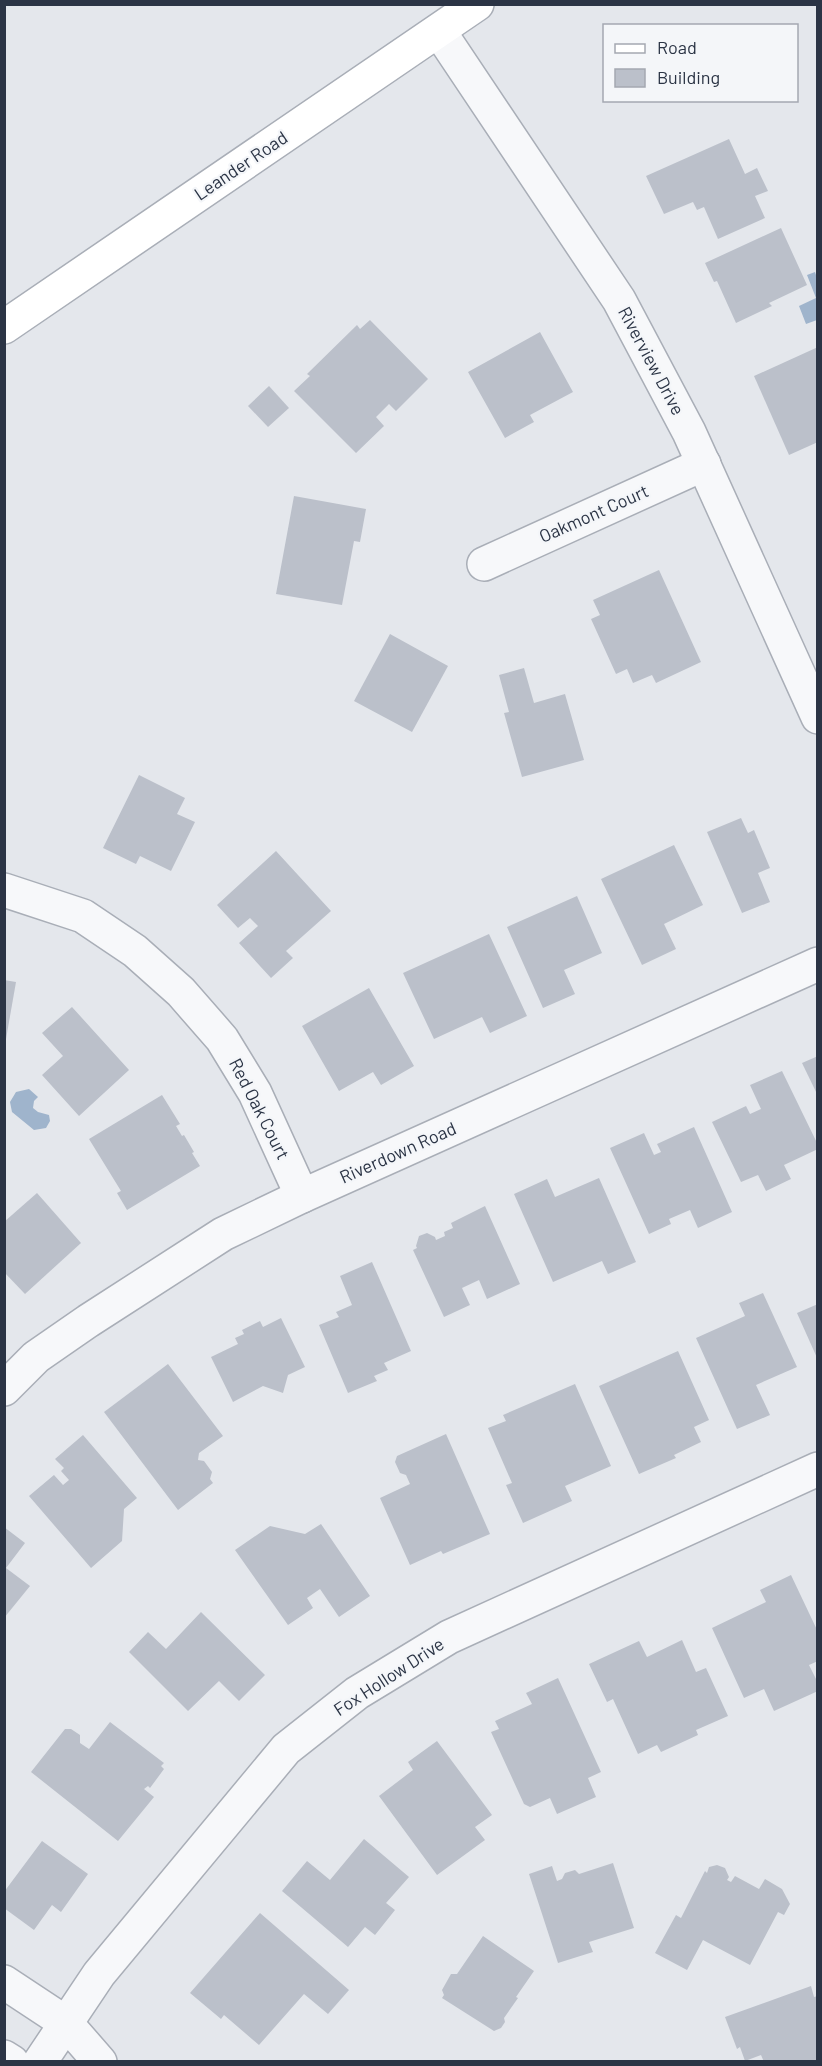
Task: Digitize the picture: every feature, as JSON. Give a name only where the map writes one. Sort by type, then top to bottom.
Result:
[{"type":"main road","name":"Leander Road","points":[[4,327],[477,4]]},
{"type":"street","name":"Riverview Drive","points":[[439,31],[619,300],[704,464],[818,717]]},
{"type":"street","name":"Oakmont Court","points":[[484,564],[704,464]]},
{"type":"street","name":"Red Oak Court","points":[[4,890],[83,916],[135,951],[181,992],[222,1039],[255,1093],[302,1196]]},
{"type":"street","name":"Riverdown Road","points":[[7,1382],[36,1357],[214,1240],[302,1196],[818,964]]},
{"type":"street","name":"Fox Hollow Drive","points":[[40,2061],[99,1974],[286,1749],[357,1693],[449,1637],[818,1469]]},
{"type":"street","points":[[4,1982],[66,2023],[100,2061]]},
{"type":"street","points":[[4,2056],[12,2061]]},
{"type":"water","points":[[815,272],[817,320],[806,324],[799,306],[816,298],[807,275]]},
{"type":"water","points":[[29,1089],[38,1097],[34,1101],[33,1108],[49,1115],[50,1121],[46,1128],[34,1130],[12,1112],[10,1102],[16,1092]]},
{"type":"building","points":[[729,139],[745,174],[757,168],[768,191],[755,196],[765,218],[718,239],[704,207],[697,210],[693,202],[664,214],[646,176]]},
{"type":"building","points":[[781,228],[807,285],[769,303],[772,306],[736,323],[717,281],[714,282],[705,263]]},
{"type":"building","points":[[370,320],[428,379],[396,411],[389,404],[376,417],[384,426],[356,453],[294,391],[310,376],[307,374],[357,325],[360,329]]},
{"type":"building","points":[[540,332],[573,392],[530,415],[534,422],[505,438],[468,372]]},
{"type":"building","points":[[818,347],[818,442],[789,455],[754,376]]},
{"type":"building","points":[[269,386],[289,408],[268,427],[248,406]]},
{"type":"building","points":[[294,496],[366,509],[360,542],[354,541],[342,605],[276,594]]},
{"type":"building","points":[[659,570],[701,662],[656,683],[652,675],[633,683],[627,669],[616,674],[591,619],[600,615],[593,600]]},
{"type":"building","points":[[390,634],[448,666],[412,732],[354,701]]},
{"type":"building","points":[[524,668],[534,703],[565,694],[584,760],[522,777],[504,713],[509,712],[499,675]]},
{"type":"building","points":[[139,775],[185,798],[177,814],[195,822],[171,871],[140,856],[136,864],[103,848]]},
{"type":"building","points":[[741,818],[748,833],[754,830],[770,868],[758,873],[770,902],[742,913],[707,832]]},
{"type":"building","points":[[674,845],[703,905],[664,924],[676,949],[642,965],[601,879]]},
{"type":"building","points":[[276,851],[331,911],[286,951],[293,958],[271,978],[239,943],[258,926],[250,918],[238,928],[217,905]]},
{"type":"building","points":[[577,896],[602,953],[564,970],[575,994],[543,1008],[507,927]]},
{"type":"building","points":[[489,934],[527,1016],[490,1033],[482,1017],[434,1039],[403,973]]},
{"type":"building","points":[[4,980],[16,982],[6,1039],[4,1039]]},
{"type":"building","points":[[369,988],[414,1066],[381,1085],[373,1072],[339,1091],[302,1026]]},
{"type":"building","points":[[72,1007],[129,1070],[79,1116],[42,1075],[63,1056],[42,1033]]},
{"type":"building","points":[[818,1056],[818,1096],[802,1063]]},
{"type":"building","points":[[782,1071],[818,1149],[784,1165],[791,1179],[766,1191],[758,1175],[741,1182],[712,1122],[746,1106],[750,1114],[761,1109],[750,1085]]},
{"type":"building","points":[[162,1095],[180,1124],[176,1126],[182,1136],[184,1135],[200,1166],[127,1210],[117,1193],[121,1191],[89,1139]]},
{"type":"building","points":[[694,1127],[732,1212],[698,1228],[690,1210],[669,1219],[671,1224],[649,1234],[610,1148],[644,1133],[654,1155],[661,1152],[657,1144]]},
{"type":"building","points":[[599,1178],[636,1262],[608,1274],[602,1261],[553,1282],[514,1194],[547,1179],[555,1197]]},
{"type":"building","points":[[37,1193],[81,1243],[25,1294],[4,1272],[4,1222]]},
{"type":"building","points":[[485,1206],[520,1284],[487,1299],[479,1280],[462,1288],[470,1305],[444,1317],[413,1250],[417,1248],[419,1236],[427,1233],[436,1240],[445,1236],[444,1232],[453,1228],[451,1223]]},
{"type":"building","points":[[372,1262],[411,1351],[384,1363],[388,1370],[374,1376],[377,1381],[348,1393],[319,1325],[339,1317],[336,1312],[352,1305],[340,1276]]},
{"type":"building","points":[[763,1293],[797,1367],[756,1385],[770,1415],[737,1429],[696,1338],[745,1316],[739,1303]]},
{"type":"building","points":[[818,1304],[818,1360],[797,1313]]},
{"type":"building","points":[[281,1318],[305,1367],[288,1375],[283,1393],[263,1386],[233,1402],[211,1357],[238,1344],[235,1338],[244,1334],[242,1330],[260,1321],[263,1327]]},
{"type":"building","points":[[678,1351],[709,1420],[694,1427],[701,1442],[674,1455],[676,1458],[639,1474],[599,1386]]},
{"type":"building","points":[[168,1364],[223,1436],[199,1453],[198,1460],[204,1461],[212,1472],[210,1479],[213,1483],[178,1510],[104,1412]]},
{"type":"building","points":[[575,1384],[611,1466],[565,1486],[572,1501],[523,1523],[506,1485],[512,1483],[488,1428],[506,1421],[503,1415]]},
{"type":"building","points":[[446,1434],[490,1534],[443,1554],[441,1551],[410,1565],[380,1498],[410,1484],[406,1475],[400,1473],[395,1462],[397,1456]]},
{"type":"building","points":[[83,1435],[137,1498],[124,1509],[122,1541],[91,1568],[29,1496],[54,1475],[63,1485],[69,1480],[61,1471],[64,1468],[55,1459]]},
{"type":"building","points":[[321,1524],[370,1596],[339,1617],[320,1589],[307,1598],[313,1608],[288,1625],[235,1550],[270,1526],[305,1534]]},
{"type":"building","points":[[4,1527],[25,1543],[6,1568],[30,1586],[4,1618]]},
{"type":"building","points":[[791,1575],[818,1632],[818,1661],[809,1665],[818,1683],[818,1691],[774,1711],[764,1689],[744,1698],[712,1628],[766,1602],[760,1590]]},
{"type":"building","points":[[201,1612],[265,1675],[239,1701],[219,1681],[188,1711],[129,1652],[148,1632],[166,1649]]},
{"type":"building","points":[[682,1640],[696,1672],[706,1668],[728,1716],[696,1730],[698,1735],[661,1752],[657,1745],[638,1754],[613,1699],[607,1702],[589,1664],[639,1641],[647,1657]]},
{"type":"building","points":[[558,1678],[601,1772],[588,1778],[596,1797],[557,1814],[550,1798],[530,1807],[524,1804],[491,1732],[499,1729],[495,1721],[532,1704],[526,1693]]},
{"type":"building","points":[[110,1722],[164,1763],[161,1766],[164,1769],[150,1788],[148,1786],[144,1789],[154,1797],[118,1841],[31,1772],[65,1729],[71,1729],[80,1735],[80,1743],[89,1749]]},
{"type":"building","points":[[437,1741],[492,1815],[475,1827],[485,1840],[437,1875],[379,1796],[413,1770],[408,1762]]},
{"type":"building","points":[[364,1839],[409,1877],[386,1903],[395,1910],[375,1935],[365,1927],[348,1947],[282,1891],[307,1861],[330,1880]]},
{"type":"building","points":[[42,1841],[88,1874],[61,1912],[52,1905],[34,1930],[4,1908],[4,1892]]},
{"type":"building","points":[[613,1863],[634,1928],[589,1942],[593,1952],[558,1963],[529,1874],[552,1866],[557,1881],[562,1879],[565,1873],[575,1870],[579,1874]]},
{"type":"building","points":[[717,1865],[725,1868],[729,1877],[727,1880],[731,1882],[735,1876],[759,1889],[765,1879],[782,1889],[790,1904],[784,1915],[778,1912],[750,1965],[703,1940],[687,1970],[655,1953],[676,1915],[681,1918],[705,1871],[707,1873],[709,1867]]},
{"type":"building","points":[[260,1913],[349,1990],[328,2014],[304,1994],[259,2045],[224,2015],[221,2019],[190,1993]]},
{"type":"building","points":[[483,1936],[534,1971],[516,1997],[518,1998],[504,2018],[505,2022],[501,2028],[494,2031],[442,1998],[444,1995],[442,1990],[451,1974],[457,1974]]},
{"type":"building","points":[[811,1986],[814,1997],[818,1996],[818,2062],[764,2062],[761,2055],[745,2061],[740,2047],[737,2049],[725,2017]]}]
